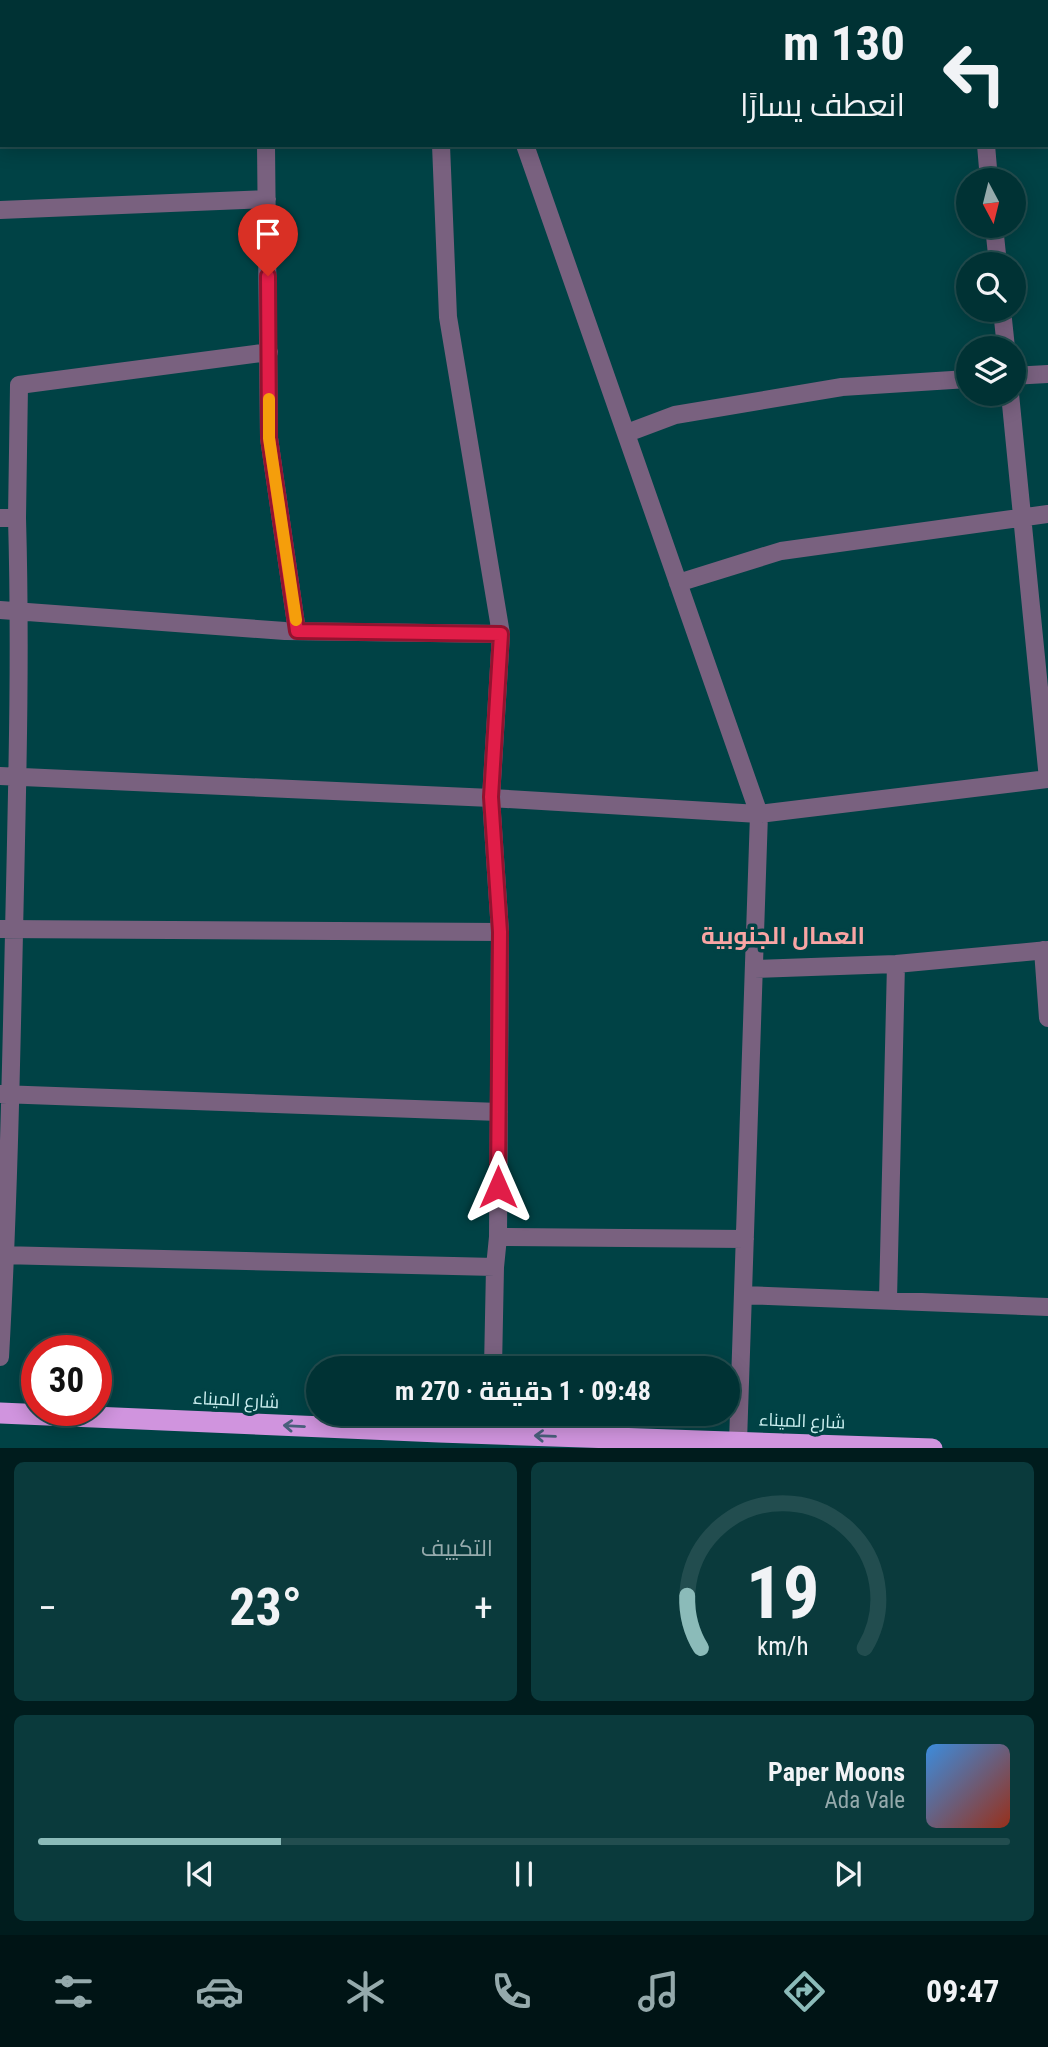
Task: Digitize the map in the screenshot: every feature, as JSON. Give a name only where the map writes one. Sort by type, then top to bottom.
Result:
[{"type":"highway","name":"شارع الميناء","points":[[0,1413],[306,1420]]},
{"type":"highway","name":"شارع الميناء","points":[[518,1426],[738,1442],[932,1448]]},
{"type":"street","points":[[267,147],[269,438],[297,631]]},
{"type":"street","points":[[442,147],[448,317],[501,634],[491,797],[500,932],[498,1237],[493,1356]]},
{"type":"street","points":[[525,147],[759,814],[738,1442]]},
{"type":"street","points":[[986,147],[988,168]]},
{"type":"street","points":[[0,210],[267,199]]},
{"type":"street","points":[[0,1357],[9,776],[20,611],[9,518],[19,385],[269,352]]},
{"type":"street","points":[[1026,375],[1048,374]]},
{"type":"street","points":[[626,433],[675,415],[842,387],[956,380]]},
{"type":"street","points":[[9,776],[491,797],[759,814],[1048,779],[1011,406]]},
{"type":"street","points":[[678,583],[780,551],[1048,514]]},
{"type":"street","points":[[0,610],[297,631],[501,634]]},
{"type":"street","points":[[7,930],[500,932]]},
{"type":"street","points":[[754,969],[895,964],[1046,950],[1048,1018]]},
{"type":"street","points":[[888,1299],[895,964]]},
{"type":"street","points":[[5,1094],[499,1112]]},
{"type":"street","points":[[498,1237],[745,1239]]},
{"type":"street","points":[[3,1255],[495,1267]]},
{"type":"street","points":[[743,1296],[888,1299],[1048,1307]]},
{"type":"slow traffic","points":[[269,399],[269,438],[296,620]]},
{"type":"district","name":"العمال الجنوبية","points":[[783,936]]},
{"type":"route","points":[[268,276],[269,438],[297,631],[501,634],[491,797],[500,932],[498,1187]]}]
